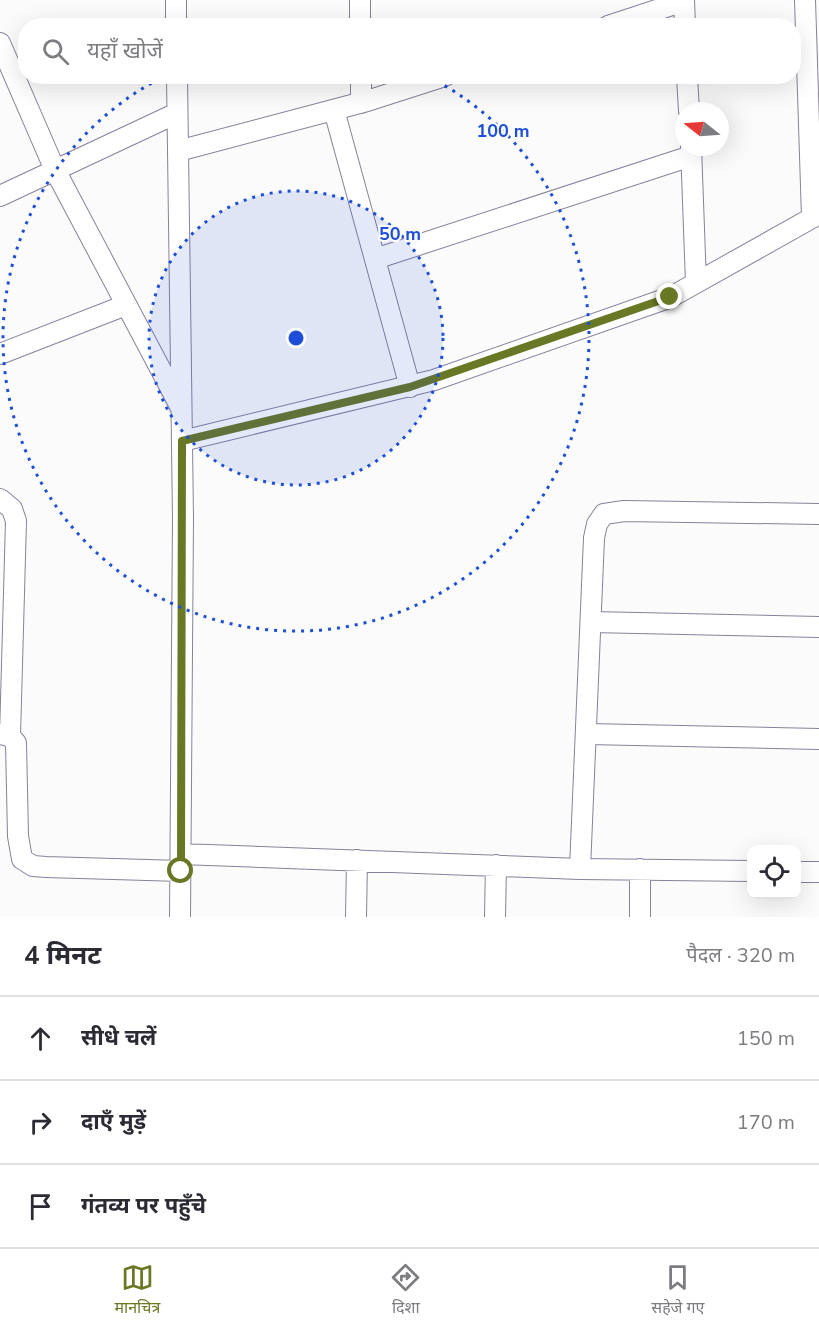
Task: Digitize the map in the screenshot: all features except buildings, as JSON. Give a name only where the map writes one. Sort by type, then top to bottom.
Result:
[{"type":"street","points":[[176,0],[176,18]]},
{"type":"street","points":[[360,0],[360,18]]},
{"type":"street","points":[[182,441],[410,387],[670,297],[816,216],[805,0]]},
{"type":"street","points":[[632,18],[684,1],[685,18]]},
{"type":"street","points":[[0,43],[18,84]]},
{"type":"street","points":[[18,84],[56,170],[182,409]]},
{"type":"street","points":[[177,84],[182,409],[180,917]]},
{"type":"street","points":[[361,84],[361,103]]},
{"type":"street","points":[[178,151],[361,103],[420,84]]},
{"type":"street","points":[[687,84],[688,102]]},
{"type":"street","points":[[334,110],[410,387]]},
{"type":"street","points":[[0,196],[177,113]]},
{"type":"street","points":[[375,259],[676,156]]},
{"type":"street","points":[[691,156],[696,283]]},
{"type":"street","points":[[0,354],[126,305]]},
{"type":"street","points":[[0,499],[12,509],[16,521],[5,735],[16,743],[18,836],[22,859],[33,866],[357,860],[747,871]]},
{"type":"street","points":[[580,868],[594,538],[597,524],[604,514],[624,511],[819,514]]},
{"type":"street","points":[[591,622],[819,627]]},
{"type":"street","points":[[587,734],[819,739]]},
{"type":"street","points":[[356,917],[357,860]]},
{"type":"street","points":[[495,917],[496,865]]},
{"type":"street","points":[[640,869],[640,917]]},
{"type":"street","points":[[801,872],[819,872]]},
{"type":"route","points":[[181,871],[182,441],[434,380],[670,297]]}]
